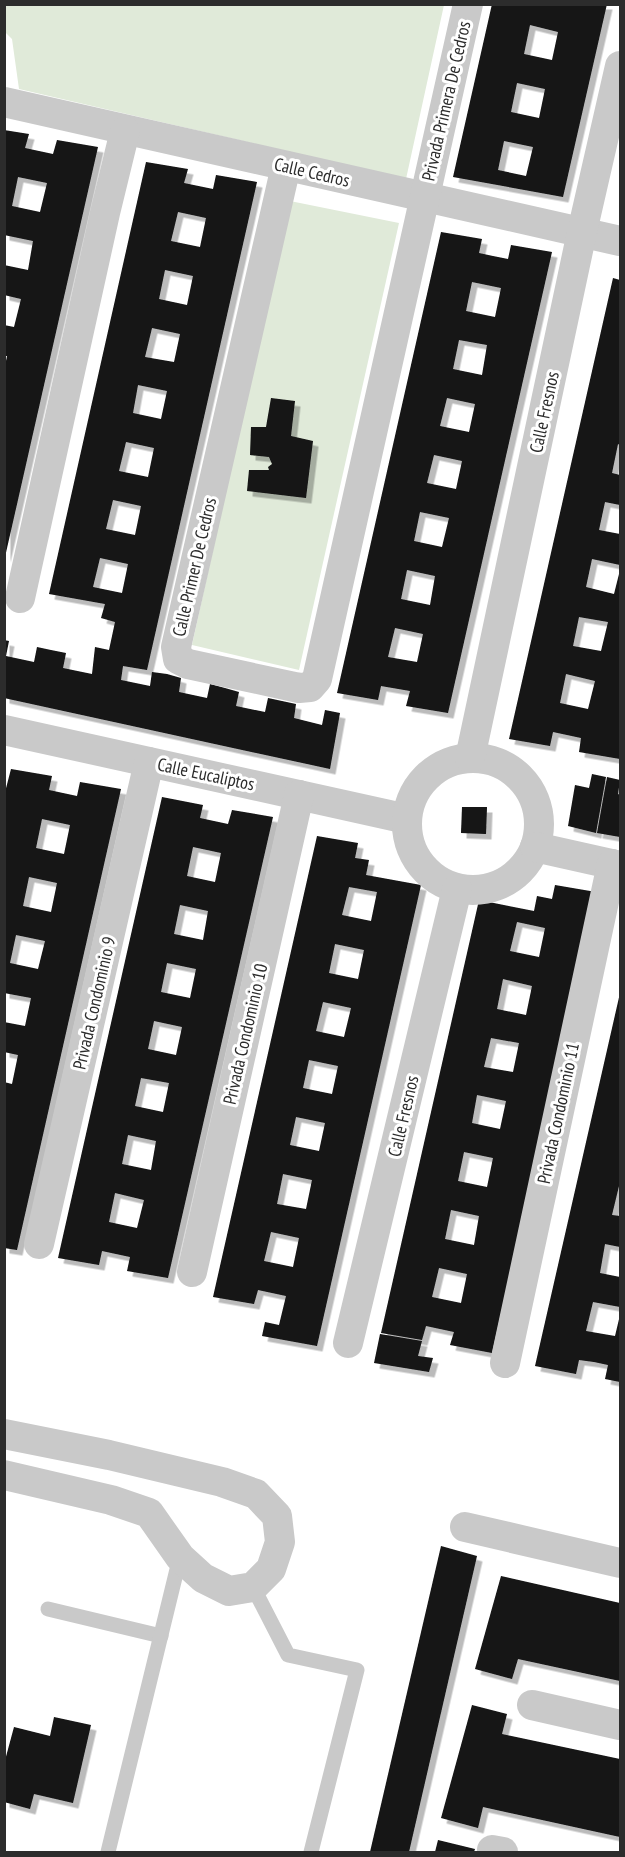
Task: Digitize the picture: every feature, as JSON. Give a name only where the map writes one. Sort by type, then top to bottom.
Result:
[{"type":"street","name":"Privada Primera De Cedros","points":[[424,197],[468,4]]},
{"type":"street","name":"Calle Fresnos","points":[[470,758],[582,232],[621,66]]},
{"type":"street","name":"Calle Cedros","points":[[4,102],[621,241]]},
{"type":"street","points":[[20,598],[125,131]]},
{"type":"street","name":"Calle Primer De Cedros","points":[[286,166],[176,647],[178,659],[188,664],[299,688],[310,687],[317,679],[424,197]]},
{"type":"street","name":"Calle Eucaliptos","points":[[4,730],[407,819]]},
{"type":"street","points":[[470,758],[492,760],[507,766],[519,776],[529,788],[540,819],[539,836],[525,867],[513,878],[499,886],[483,891],[457,889],[437,880],[424,870],[409,842],[407,819],[413,795],[427,777],[446,763],[470,758]]},
{"type":"street","name":"Privada Condominio 9","points":[[39,1244],[149,762]]},
{"type":"street","name":"Privada Condominio 10","points":[[192,1272],[299,795]]},
{"type":"street","points":[[535,847],[616,865]]},
{"type":"street","name":"Privada Condominio 11","points":[[505,1363],[616,865]]},
{"type":"street","name":"Calle Fresnos","points":[[348,1343],[457,889]]},
{"type":"street","points":[[4,1434],[120,1457],[222,1482],[256,1494],[277,1516],[280,1542],[271,1569],[253,1587],[229,1591],[203,1578],[180,1557],[149,1513],[111,1500],[4,1475]]},
{"type":"street","points":[[465,1527],[621,1563]]},
{"type":"street","points":[[532,1706],[621,1725]]},
{"type":"lane","points":[[108,1852],[180,1557]]},
{"type":"lane","points":[[253,1587],[288,1655],[357,1670],[311,1852]]},
{"type":"lane","points":[[48,1609],[161,1636]]},
{"type":"green space","points":[[4,5],[444,5],[406,179],[19,89],[12,39],[5,32]]},
{"type":"green space","points":[[290,201],[399,223],[299,670],[192,645]]},
{"type":"building","points":[[492,4],[607,4],[563,197],[453,177]],"holes":[[[530,25],[558,32],[552,60],[524,54]],[[517,83],[545,89],[539,118],[511,112]],[[504,141],[533,147],[526,176],[498,170]]]},
{"type":"building","points":[[4,130],[29,134],[25,148],[53,154],[57,140],[98,147],[5,557],[4,371],[7,356],[4,356],[4,325],[14,327],[21,299],[4,295],[4,265],[28,270],[33,241],[4,235]],"holes":[[[18,177],[47,183],[40,212],[12,206]]]},
{"type":"building","points":[[146,162],[188,169],[184,183],[213,189],[216,175],[257,182],[147,670],[123,666],[121,680],[150,686],[152,672],[167,674],[181,678],[179,692],[207,698],[210,684],[239,692],[236,706],[265,712],[268,698],[296,704],[294,718],[322,725],[325,710],[340,713],[330,769],[4,698],[4,640],[9,641],[6,656],[34,662],[37,647],[66,653],[63,668],[92,674],[95,647],[109,650],[115,622],[101,618],[105,604],[49,594]],"holes":[[[178,212],[206,218],[200,247],[171,241]],[[165,270],[193,276],[187,305],[159,299]],[[152,328],[180,334],[174,362],[145,357]],[[138,385],[167,391],[161,419],[133,413]],[[126,442],[154,448],[148,477],[119,471]],[[113,500],[141,506],[135,535],[106,529]],[[100,558],[128,564],[122,593],[93,587]]]},
{"type":"building","points":[[441,232],[482,239],[479,253],[508,259],[511,245],[552,252],[448,713],[406,706],[410,691],[381,686],[378,700],[337,693]],"holes":[[[472,282],[501,288],[495,317],[466,311]],[[459,340],[487,345],[482,375],[453,369]],[[447,398],[475,404],[469,432],[440,426]],[[434,455],[462,461],[456,489],[427,483]],[[420,512],[449,518],[442,547],[414,541]],[[407,570],[435,576],[430,605],[401,599]],[[395,628],[423,634],[417,662],[388,657]]]},
{"type":"building","points":[[613,278],[620,280],[620,445],[618,444],[612,473],[620,475],[620,505],[605,502],[599,530],[620,534],[620,565],[592,559],[586,587],[614,594],[620,570],[620,759],[579,752],[581,738],[553,732],[550,746],[509,739]],"holes":[[[579,617],[608,622],[601,651],[573,646]],[[566,674],[595,681],[588,709],[560,703]]]},
{"type":"building","points":[[271,398],[295,401],[291,436],[313,441],[306,498],[247,491],[249,470],[269,470],[268,467],[272,464],[269,457],[250,455],[251,427],[266,427]]},
{"type":"building","points":[[11,769],[52,776],[49,790],[77,796],[80,782],[121,789],[17,1250],[4,1248],[4,1082],[12,1084],[18,1055],[4,1052],[4,1022],[25,1026],[31,998],[4,993],[4,796]],"holes":[[[42,819],[70,825],[64,854],[36,848]],[[29,877],[57,883],[51,912],[23,906]],[[16,935],[45,941],[38,969],[10,963]]]},
{"type":"building","points":[[592,774],[606,777],[596,833],[568,826],[575,785],[589,788]]},
{"type":"building","points":[[607,777],[620,780],[618,794],[620,795],[620,837],[597,833]]},
{"type":"building","points":[[162,797],[203,805],[200,818],[228,824],[232,810],[273,817],[168,1278],[127,1271],[130,1257],[102,1251],[99,1265],[58,1258]],"holes":[[[193,847],[221,853],[215,882],[187,876]],[[180,905],[208,911],[203,940],[174,934]],[[167,963],[196,969],[190,998],[161,992]],[[154,1021],[182,1027],[176,1055],[148,1049]],[[141,1078],[169,1083],[163,1112],[135,1106]],[[128,1135],[156,1141],[151,1170],[122,1164]],[[115,1193],[144,1200],[137,1228],[109,1222]]]},
{"type":"building","points":[[462,807],[487,807],[486,834],[461,833]]},
{"type":"building","points":[[317,836],[358,843],[355,858],[369,860],[366,875],[421,885],[317,1346],[262,1336],[265,1322],[279,1325],[286,1296],[258,1290],[254,1304],[213,1297]],"holes":[[[349,887],[377,892],[371,921],[342,915]],[[335,944],[364,950],[358,979],[329,973]],[[323,1002],[351,1008],[344,1037],[316,1031]],[[309,1060],[338,1066],[332,1094],[303,1088]],[[296,1117],[325,1123],[319,1151],[290,1145]],[[283,1174],[312,1180],[306,1209],[277,1204]],[[271,1232],[299,1238],[293,1267],[264,1261]]]},
{"type":"building","points":[[555,885],[596,892],[492,1353],[450,1345],[454,1332],[426,1326],[422,1340],[381,1333],[479,900],[534,911],[537,896],[552,899]],"holes":[[[517,922],[545,928],[539,957],[510,951]],[[503,979],[532,986],[526,1015],[497,1009]],[[491,1038],[519,1043],[513,1072],[484,1067]],[[477,1095],[506,1101],[500,1129],[472,1123]],[[464,1152],[493,1158],[487,1187],[458,1181]],[[451,1210],[479,1216],[474,1245],[445,1239]],[[439,1268],[467,1274],[461,1303],[432,1297]]]},
{"type":"building","points":[[620,993],[620,1186],[612,1215],[620,1216],[620,1247],[605,1244],[600,1273],[620,1277],[620,1307],[593,1302],[586,1331],[615,1336],[620,1315],[620,1382],[605,1379],[608,1365],[594,1362],[579,1360],[576,1374],[535,1366]]},
{"type":"building","points":[[380,1334],[422,1341],[418,1356],[433,1358],[429,1372],[374,1363]]},
{"type":"building","points":[[441,1546],[477,1556],[409,1852],[370,1852]]},
{"type":"building","points":[[501,1576],[620,1603],[620,1681],[518,1659],[512,1679],[475,1669]]},
{"type":"building","points":[[472,1705],[507,1714],[502,1734],[620,1759],[620,1837],[483,1807],[478,1828],[441,1818]]},
{"type":"building","points":[[54,1717],[91,1725],[73,1803],[34,1794],[30,1809],[4,1802],[4,1764],[14,1727],[50,1736]]},
{"type":"building","points":[[438,1840],[475,1849],[474,1852],[435,1852]]}]
